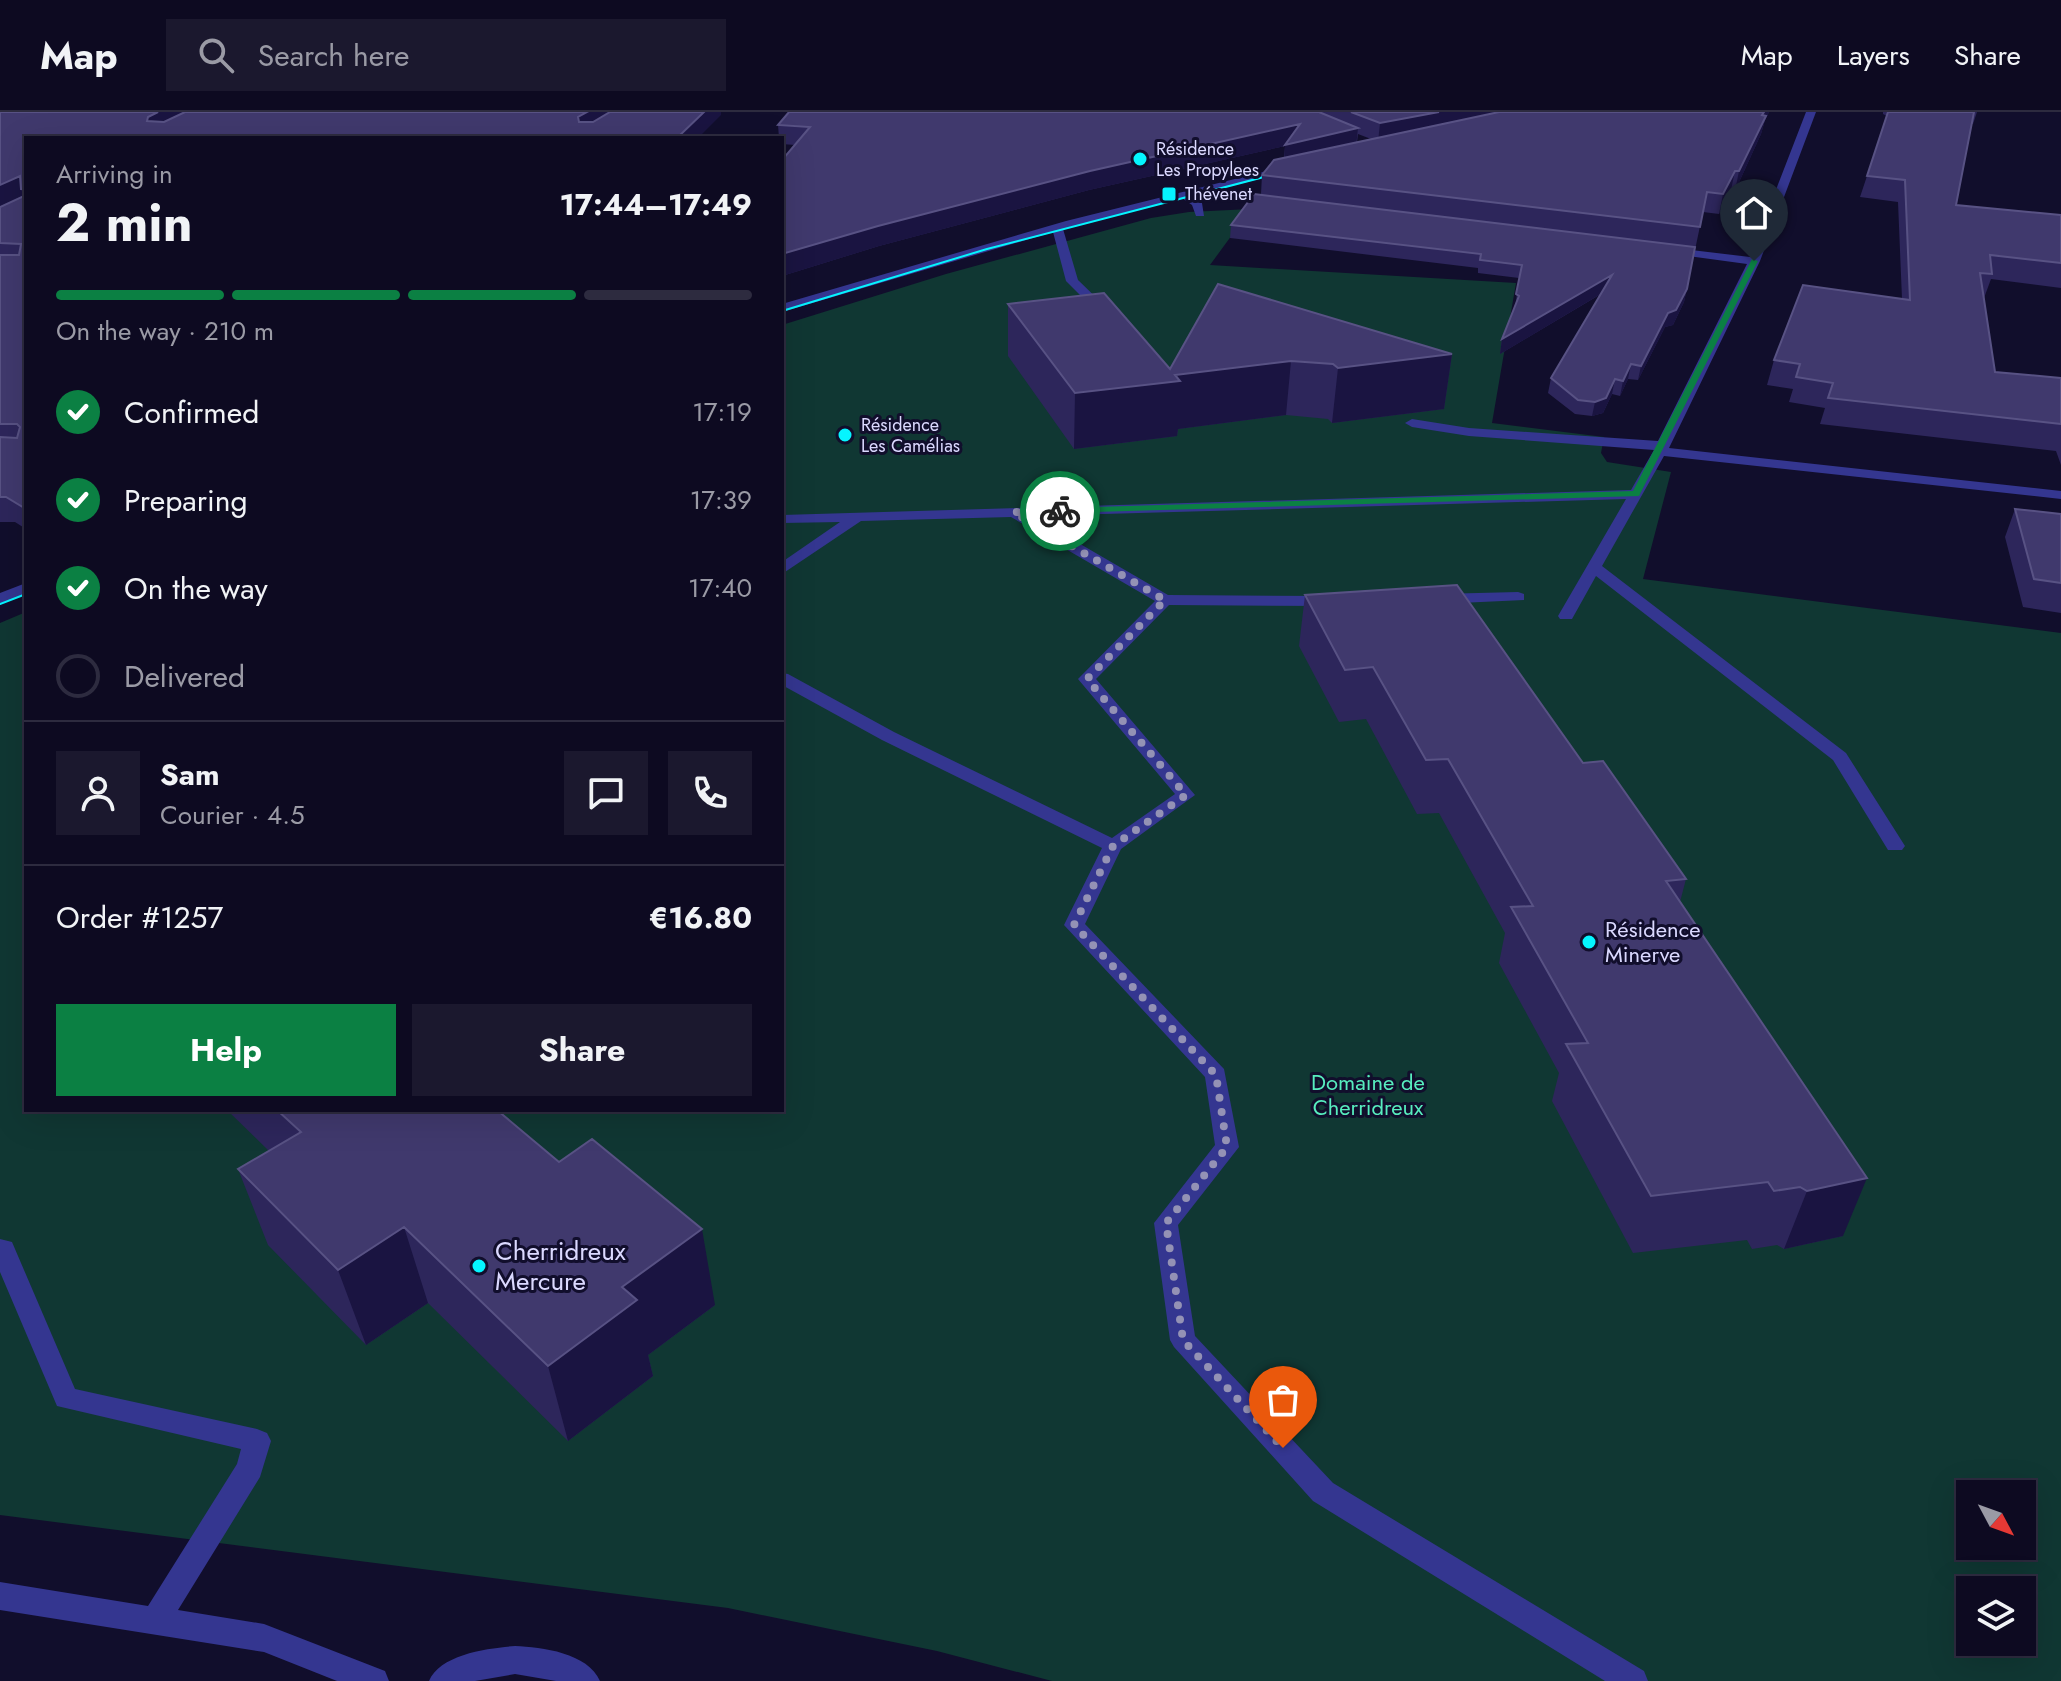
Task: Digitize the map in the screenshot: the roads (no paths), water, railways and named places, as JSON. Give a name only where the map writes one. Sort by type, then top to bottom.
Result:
[{"type":"street","points":[[1566,616],[1662,448],[1754,261],[1811,112]]},
{"type":"street","points":[[784,307],[1057,227],[1308,164]]},
{"type":"street","points":[[1212,187],[1250,200],[1279,204]]},
{"type":"street","points":[[1183,194],[1197,203],[1200,214]]},
{"type":"street","points":[[1057,227],[1072,281],[1118,327]]},
{"type":"street","points":[[1646,248],[1754,261]]},
{"type":"street","points":[[1412,423],[1469,432],[1662,448],[2061,495]]},
{"type":"street","points":[[784,519],[1636,494]]},
{"type":"street","points":[[1013,512],[1165,600],[1345,600]]},
{"type":"street","points":[[784,568],[857,517]]},
{"type":"street","points":[[1594,567],[1840,757],[1895,846]]},
{"type":"street","points":[[0,599],[24,589]]},
{"type":"street","points":[[1423,599],[1518,597]]},
{"type":"street","points":[[1165,600],[1087,679],[1186,795],[1113,846],[1074,925],[1216,1075],[1227,1147],[1166,1223],[1183,1340],[1323,1492],[1633,1681]]},
{"type":"street","points":[[784,679],[888,736],[1113,846]]},
{"type":"street","points":[[0,1249],[3,1249],[66,1398],[257,1441],[250,1468],[155,1621]]},
{"type":"street","points":[[0,1596],[264,1638],[374,1681]]},
{"type":"street","points":[[444,1681],[494,1661],[534,1660],[570,1670],[585,1681]]},
{"type":"tram line","points":[[784,310],[987,249],[1283,172]]},
{"type":"tram line","points":[[0,604],[24,595]]},
{"type":"place","name":"Résidence Les Propylees","points":[[1140,159]]},
{"type":"place","name":"Thévenet","points":[[1169,194]]},
{"type":"place","name":"Résidence Les Camélias","points":[[845,435]]},
{"type":"place","name":"Résidence Minerve","points":[[1589,942]]},
{"type":"place","name":"Cherridreux Mercure","points":[[479,1266]]},
{"type":"park label","name":"Domaine de Cherridreux","points":[[1368,1094]]}]
